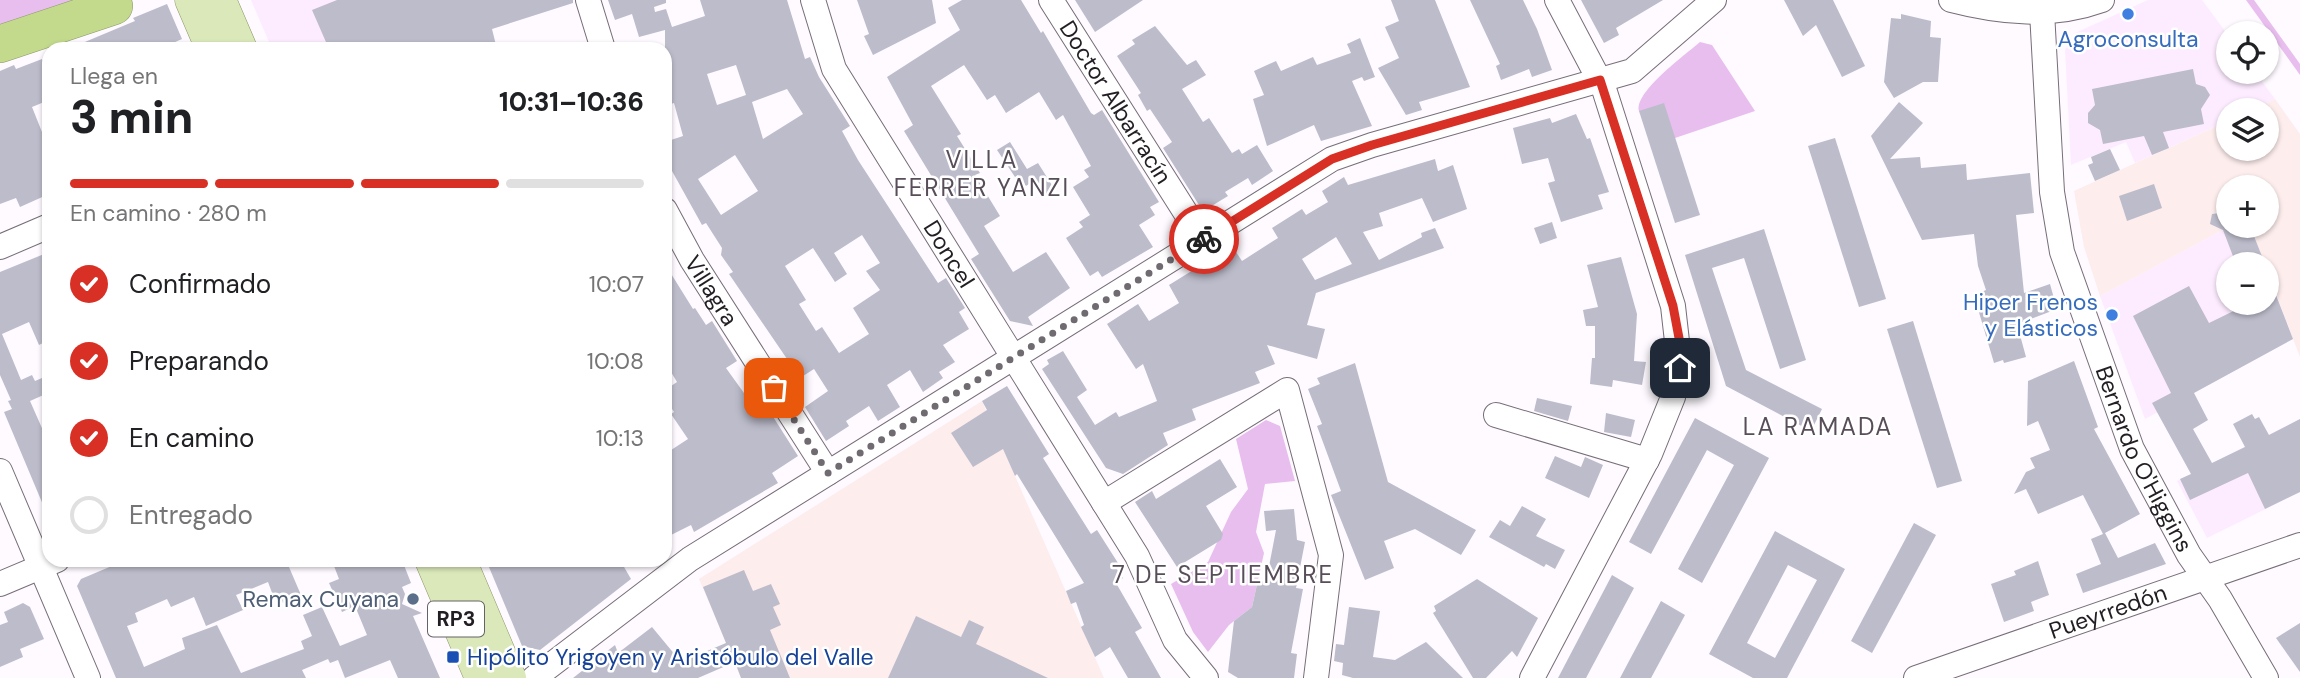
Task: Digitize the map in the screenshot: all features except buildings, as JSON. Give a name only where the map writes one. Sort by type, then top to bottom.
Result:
[{"type":"highway","points":[[0,44],[122,3]]},
{"type":"main road","points":[[191,0],[209,42]]},
{"type":"main road","points":[[220,0],[238,42]]},
{"type":"main road","name":"RP3","points":[[434,567],[481,678]]},
{"type":"main road","name":"RP3","points":[[463,567],[510,678]]},
{"type":"street","points":[[588,0],[601,42]]},
{"type":"street","name":"Doncel","points":[[813,0],[834,69],[1137,556],[1175,640],[1206,678]]},
{"type":"street","name":"Doctor Albarracín","points":[[1051,0],[1203,240]]},
{"type":"street","points":[[1532,678],[1647,460],[1674,397],[1680,368],[1679,338],[1658,254],[1600,80],[1557,0]]},
{"type":"street","points":[[534,678],[690,559],[1332,159],[1372,145],[1632,71],[1714,0]]},
{"type":"street","points":[[1951,0],[2013,12],[2042,12],[2102,0]]},
{"type":"street","points":[[0,53],[122,3]]},
{"type":"street","name":"Bernardo O'Higgins","points":[[2042,12],[2052,192],[2062,252],[2132,449],[2189,555],[2266,678]]},
{"type":"street","name":"Villagra","points":[[672,223],[692,260],[828,473]]},
{"type":"street","points":[[0,247],[42,229]]},
{"type":"street","points":[[1104,503],[1287,390],[1331,555],[1316,678]]},
{"type":"street","points":[[1496,415],[1647,460]]},
{"type":"street","points":[[0,471],[42,551]]},
{"type":"street","name":"Pueyrredón","points":[[1916,678],[2300,545]]},
{"type":"street","points":[[0,584],[42,567]]},
{"type":"street","points":[[50,567],[88,678]]},
{"type":"shaded area","points":[[0,0],[91,0],[0,35]]},
{"type":"shaded area","points":[[251,0],[567,0],[569,4],[461,42],[269,42]]},
{"type":"shaded area","points":[[2148,0],[2202,0],[2218,21],[2216,84],[2264,84],[2274,98],[2216,98],[2216,126],[2135,163],[2126,142],[2071,165],[2065,50],[2075,33]]},
{"type":"shaded area","points":[[2246,0],[2254,0],[2269,21],[2261,21]]},
{"type":"shaded area","points":[[2279,35],[2300,64],[2300,75],[2279,46]]},
{"type":"shaded area","points":[[1700,42],[1712,45],[1755,111],[1675,138],[1639,111],[1640,103],[1652,84]]},
{"type":"shaded area","points":[[2279,105],[2300,134],[2300,357],[2279,302],[2279,252],[2260,252],[2255,238],[2279,238],[2279,175],[2216,175],[2216,234],[2100,296],[2084,247],[2074,191],[2216,126],[2216,161],[2279,161]]},
{"type":"shaded area","points":[[2216,234],[2216,238],[2255,238],[2260,252],[2216,252],[2216,315],[2279,315],[2279,303],[2293,339],[2145,419],[2100,296]]},
{"type":"shaded area","points":[[982,401],[1104,678],[741,678],[699,579]]},
{"type":"shaded area","points":[[2300,419],[2300,492],[2207,538],[2177,481]]},
{"type":"shaded area","points":[[1266,420],[1280,426],[1295,481],[1265,484],[1256,532],[1264,553],[1252,607],[1229,625],[1208,652],[1193,632],[1171,584],[1208,562],[1231,512],[1248,489],[1236,439]]},
{"type":"way so far","points":[[774,388],[828,473],[1204,239]]},
{"type":"place","name":"Agroconsulta","points":[[2128,14]]},
{"type":"place","name":"Hiper Frenos y Elásticos","points":[[2112,315]]},
{"type":"place","name":"Remax Cuyana","points":[[413,599]]},
{"type":"place","name":"Hipólito Yrigoyen y Aristóbulo del Valle","points":[[453,657]]},
{"type":"district","name":"VILLA FERRER YANZI","points":[[982,174]]},
{"type":"district","name":"LA RAMADA","points":[[1818,427]]},
{"type":"district","name":"7 DE SEPTIEMBRE","points":[[1223,575]]},
{"type":"route","points":[[1204,239],[1332,159],[1372,145],[1600,80],[1673,306],[1679,338],[1680,368]]}]
